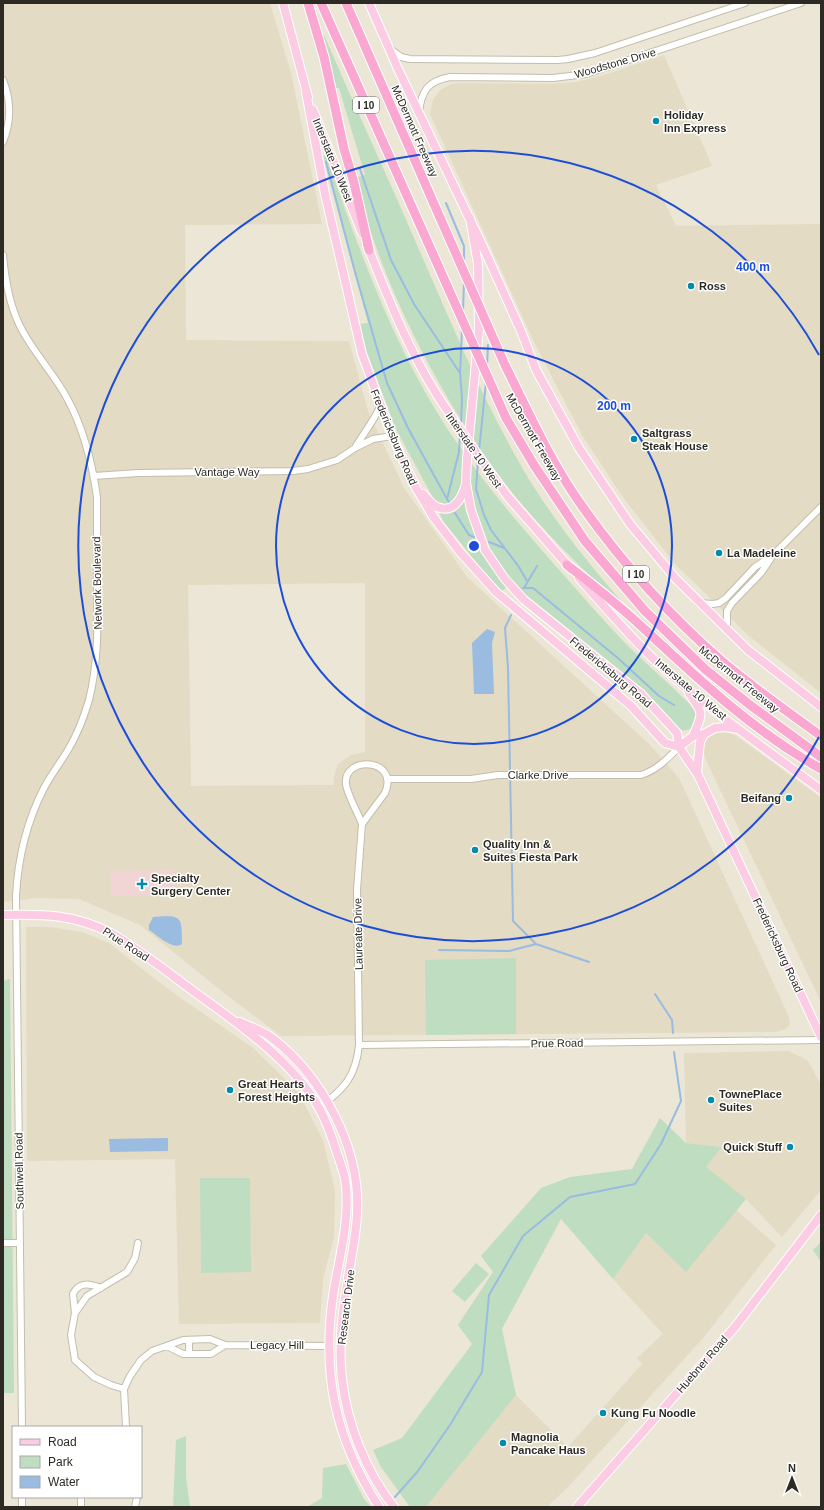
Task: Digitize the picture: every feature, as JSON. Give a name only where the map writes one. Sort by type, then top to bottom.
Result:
[{"type":"highway","points":[[308,3],[324,57],[369,250]]},
{"type":"highway","name":"McDermott Freeway","points":[[320,3],[506,418],[538,472],[585,541],[645,611],[706,670],[750,705],[821,757]]},
{"type":"highway","name":"McDermott Freeway","points":[[346,3],[505,365],[556,465],[582,506],[617,552],[657,598],[690,632],[753,686],[821,736]]},
{"type":"highway","points":[[567,565],[604,594],[720,698],[780,743],[821,769]]},
{"type":"main road","name":"Interstate 10 West","points":[[283,3],[306,92],[409,346],[437,396],[508,497],[647,653],[686,688],[738,729],[821,790]]},
{"type":"main road","points":[[369,3],[470,218],[518,324],[536,370],[579,448],[630,524],[676,579],[727,630],[772,669],[821,707]]},
{"type":"main road","name":"Fredericksburg Road","points":[[306,92],[325,194],[362,354],[380,407],[416,488],[434,518],[460,552],[496,592],[631,706],[665,743],[679,747]]},
{"type":"main road","name":"Fredericksburg Road","points":[[470,218],[478,264],[479,322],[466,483],[471,510],[485,550],[505,579],[524,600],[640,694],[677,733],[679,747],[697,772],[821,1038]]},
{"type":"main road","points":[[416,488],[437,507],[449,508],[460,501],[466,483]]},
{"type":"main road","points":[[686,688],[699,708],[701,716],[693,736]]},
{"type":"main road","points":[[679,747],[693,736],[704,734],[715,728],[738,729]]},
{"type":"main road","points":[[697,772],[700,742],[704,734]]},
{"type":"main road","name":"Prue Road","points":[[3,915],[69,917],[98,926],[124,941],[232,1019],[285,1065],[318,1107]]},
{"type":"main road","name":"Prue Road","points":[[232,1019],[264,1032],[272,1037],[310,1074],[328,1101]]},
{"type":"main road","name":"Research Drive","points":[[328,1101],[343,1135],[353,1166],[357,1186],[358,1214],[346,1288],[341,1346],[342,1379],[348,1408],[361,1451],[377,1483],[394,1507]]},
{"type":"main road","name":"Research Drive","points":[[318,1107],[334,1142],[345,1181],[346,1213],[329,1346],[330,1381],[339,1423],[351,1455],[367,1488],[379,1507]]},
{"type":"main road","points":[[336,1282],[343,1277],[352,1232],[356,1226],[353,1218],[351,1190],[345,1181]]},
{"type":"main road","name":"Huebner Road","points":[[577,1507],[735,1327],[821,1215]]},
{"type":"main road","points":[[346,1288],[341,1296],[336,1336],[329,1346],[334,1349],[343,1395],[348,1408]]},
{"type":"street","name":"Woodstone Drive","points":[[389,48],[401,57],[410,59],[558,60],[595,53],[745,3]]},
{"type":"street","name":"Woodstone Drive","points":[[419,112],[420,101],[426,88],[432,82],[439,79],[450,77],[553,78],[586,74],[801,3]]},
{"type":"street","points":[[3,80],[8,94],[9,112],[7,129],[3,142]]},
{"type":"street","name":"Network Boulevard","points":[[3,255],[11,300],[18,323],[54,377],[72,408],[82,432],[94,476],[97,497],[98,637],[94,675],[89,699],[81,722],[69,749],[44,787],[26,829],[17,873],[17,915]]},
{"type":"street","name":"Vantage Way","points":[[355,448],[364,432],[372,423],[380,407]]},
{"type":"street","name":"Vantage Way","points":[[94,476],[138,473],[293,472],[336,460],[373,439],[392,436]]},
{"type":"street","points":[[727,630],[727,611],[732,603],[761,573],[772,556],[821,507]]},
{"type":"street","points":[[698,602],[713,604],[719,603],[726,598],[755,567],[772,556]]},
{"type":"street","name":"Clarke Drive","points":[[387,779],[471,779],[504,775],[640,775],[650,772],[657,767],[679,747]]},
{"type":"street","name":"Laureate Drive","points":[[359,1045],[357,890],[362,824],[345,782],[347,775],[352,770],[359,765],[367,764],[375,765],[381,769],[387,779]]},
{"type":"street","points":[[362,824],[385,793],[387,788],[387,779]]},
{"type":"street","name":"Southwell Road","points":[[17,915],[22,1426]]},
{"type":"street","name":"Prue Road","points":[[359,1045],[821,1038]]},
{"type":"street","points":[[318,1107],[336,1095],[351,1076],[356,1066],[359,1045]]},
{"type":"street","points":[[3,1243],[20,1243]]},
{"type":"street","points":[[75,1313],[87,1296],[127,1272],[135,1258],[138,1243]]},
{"type":"street","points":[[101,1288],[84,1284],[78,1286],[73,1294],[75,1313],[71,1335],[75,1360],[94,1377],[124,1389],[126,1426]]},
{"type":"street","name":"Legacy Hill","points":[[124,1389],[130,1376],[141,1360],[152,1351],[183,1340],[210,1339],[225,1345],[329,1346]]},
{"type":"street","points":[[189,1340],[189,1354]]},
{"type":"street","name":"Legacy Hill","points":[[167,1346],[183,1354],[211,1354],[225,1345]]},
{"type":"street","points":[[81,1499],[81,1507]]},
{"type":"shaded area","points":[[3,3],[270,3],[291,73],[322,224],[185,225],[186,340],[349,341],[368,411],[404,488],[467,577],[650,745],[679,778],[789,1017],[790,1024],[786,1029],[775,1032],[281,1036],[224,993],[140,925],[79,899],[35,898],[4,902]],"holes":[[[365,583],[365,752],[351,755],[338,764],[334,776],[334,785],[191,786],[188,585]]]},
{"type":"shaded area","points":[[664,55],[712,166],[656,185],[676,226],[821,224],[821,693],[750,637],[675,564],[622,496],[582,435],[536,346],[430,114],[433,100],[440,90],[451,84],[552,84],[577,82],[604,75]]},
{"type":"shaded area","points":[[726,732],[735,735],[821,798],[821,1002],[705,758],[703,747],[706,739],[711,734]]},
{"type":"shaded area","name":"Specialty Surgery Center","points":[[174,870],[174,896],[111,896],[110,871]]},
{"type":"shaded area","points":[[26,927],[50,927],[82,932],[109,943],[172,992],[253,1048],[298,1092],[323,1140],[335,1191],[334,1237],[323,1278],[320,1323],[179,1324],[175,1159],[27,1161]]},
{"type":"shaded area","points":[[789,1051],[808,1061],[821,1085],[821,1190],[782,1237],[746,1199],[705,1167],[722,1147],[686,1143],[684,1053]]},
{"type":"shaded area","points":[[736,1210],[776,1245],[703,1338],[568,1487],[547,1507],[426,1507],[516,1395],[568,1447],[642,1364],[637,1358],[663,1334],[613,1279],[646,1232],[686,1271]]},
{"type":"green space","points":[[324,35],[494,416],[524,471],[558,523],[596,572],[623,603],[620,604],[567,553],[533,517],[501,479],[469,433],[421,349],[393,290],[370,230],[355,178],[365,175],[339,88],[334,88],[321,36]]},
{"type":"green space","points":[[323,156],[326,156],[353,231],[382,304],[415,374],[435,409],[481,477],[534,541],[625,643],[679,693],[696,711],[697,718],[691,729],[681,730],[647,695],[511,583],[502,591],[481,568],[443,521],[433,498],[396,429],[366,350],[360,324],[368,323]]},
{"type":"green space","points":[[516,958],[516,1034],[426,1035],[425,960]]},
{"type":"green space","points":[[10,979],[14,1393],[3,1393],[3,981]]},
{"type":"green space","points":[[660,1118],[686,1143],[722,1147],[706,1167],[746,1199],[686,1272],[646,1233],[613,1279],[561,1219],[502,1329],[516,1395],[426,1507],[410,1507],[381,1467],[373,1450],[402,1438],[472,1344],[458,1325],[493,1272],[481,1256],[541,1188],[570,1177],[632,1169]]},
{"type":"green space","points":[[200,1178],[250,1178],[251,1272],[201,1273]]},
{"type":"green space","points":[[821,1242],[821,1262],[813,1250]]},
{"type":"green space","points":[[476,1263],[489,1274],[465,1302],[452,1291]]},
{"type":"green space","points":[[186,1436],[186,1477],[190,1507],[173,1507],[176,1440]]},
{"type":"green space","points":[[346,1464],[364,1499],[371,1507],[307,1507],[322,1498],[323,1468]]},
{"type":"water","points":[[487,629],[495,632],[492,643],[494,694],[474,694],[472,643]]},
{"type":"water","points":[[170,916],[178,919],[182,928],[182,944],[178,946],[170,944],[149,930],[149,925],[153,917]]},
{"type":"water","points":[[168,1138],[168,1151],[110,1152],[109,1139]]},
{"type":"waterway","points":[[326,162],[355,272],[387,383],[408,428],[447,499]]},
{"type":"waterway","points":[[360,169],[391,260],[414,304],[460,373]]},
{"type":"waterway","points":[[446,203],[464,246],[464,262]]},
{"type":"waterway","points":[[463,312],[464,281]]},
{"type":"waterway","points":[[461,424],[462,398],[460,373],[462,329]]},
{"type":"waterway","points":[[487,366],[488,345]]},
{"type":"waterway","points":[[479,451],[486,382]]},
{"type":"waterway","points":[[449,502],[447,499],[459,452],[460,434]]},
{"type":"waterway","points":[[478,460],[476,489],[484,515],[491,530],[519,567],[527,581]]},
{"type":"waterway","points":[[455,513],[469,535],[474,537]]},
{"type":"waterway","points":[[489,542],[504,548]]},
{"type":"waterway","points":[[524,588],[537,566]]},
{"type":"waterway","points":[[523,588],[533,588],[619,659],[659,696],[674,705]]},
{"type":"waterway","points":[[511,615],[505,628],[508,668],[513,921],[536,944],[589,962]]},
{"type":"waterway","points":[[439,950],[509,951],[536,944]]},
{"type":"waterway","points":[[655,994],[672,1020],[673,1033]]},
{"type":"waterway","points":[[395,1497],[418,1471],[450,1425],[482,1372],[489,1295],[523,1236],[570,1197],[635,1184],[661,1144],[681,1101],[674,1052]]},
{"type":"place","name":"Holiday Inn Express","points":[[656,121]]},
{"type":"place","name":"Ross","points":[[691,286]]},
{"type":"place","name":"Saltgrass Steak House","points":[[634,439]]},
{"type":"place","name":"La Madeleine","points":[[719,553]]},
{"type":"place","name":"Beifang","points":[[789,798]]},
{"type":"place","name":"Quality Inn & Suites Fiesta Park","points":[[475,850]]},
{"type":"place","name":"Specialty Surgery Center","points":[[142,884]]},
{"type":"place","name":"Great Hearts Forest Heights","points":[[230,1090]]},
{"type":"place","name":"TownePlace Suites","points":[[711,1100]]},
{"type":"place","name":"Quick Stuff","points":[[790,1147]]},
{"type":"place","name":"Kung Fu Noodle","points":[[603,1413]]},
{"type":"place","name":"Magnolia Pancake Haus","points":[[503,1443]]}]
